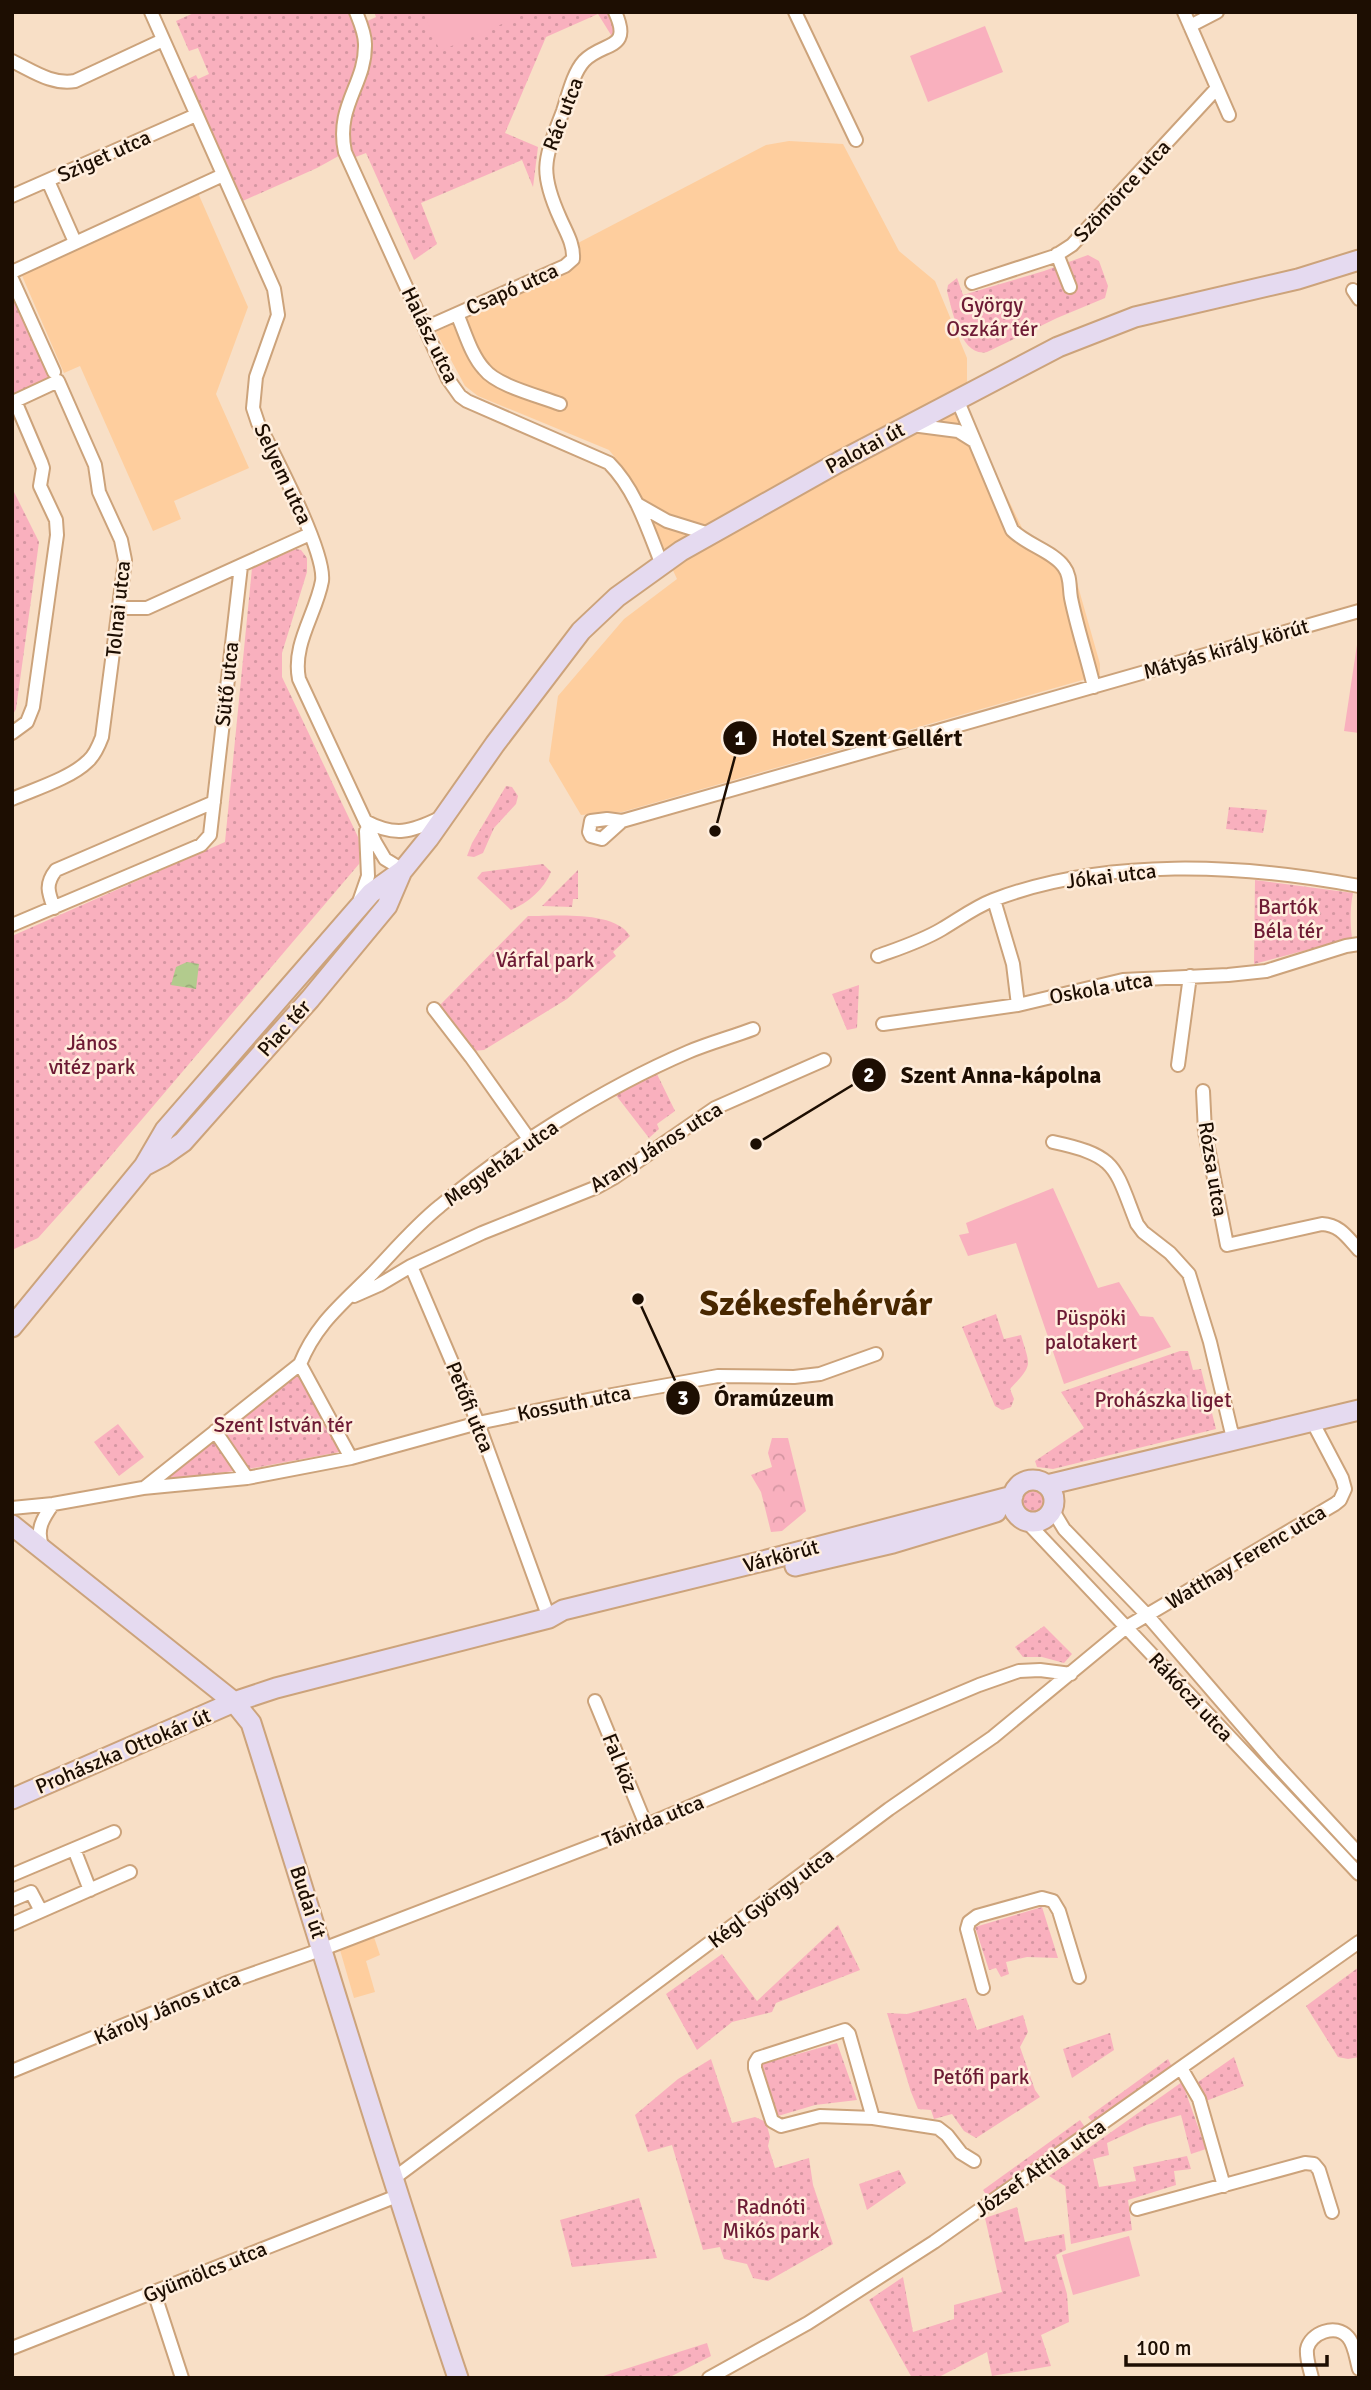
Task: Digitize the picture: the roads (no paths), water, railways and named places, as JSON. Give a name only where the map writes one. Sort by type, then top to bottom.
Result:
[{"type":"street","name":"Selyem utca","points":[[151,12],[277,301],[278,315],[256,377],[253,408],[321,562],[322,578],[301,642],[298,673],[308,701],[385,859],[403,870]]},
{"type":"street","name":"Halász utca","points":[[356,12],[365,39],[365,53],[343,119],[342,140],[345,152],[448,379],[467,401],[601,458],[617,470],[637,504],[662,565]]},
{"type":"street","name":"Rác utca","points":[[550,195],[545,163],[548,148],[576,74],[584,61],[616,43],[620,37],[621,29],[615,12]]},
{"type":"street","points":[[795,12],[856,140]]},
{"type":"street","points":[[1184,12],[1229,115]]},
{"type":"street","points":[[1190,26],[1217,12]]},
{"type":"street","points":[[12,61],[55,82],[65,83],[75,81],[163,40]]},
{"type":"street","name":"Szömörce utca","points":[[972,283],[1058,254],[1072,245],[1217,88]]},
{"type":"street","name":"Sziget utca","points":[[12,196],[196,115]]},
{"type":"street","points":[[12,272],[223,175]]},
{"type":"street","points":[[48,181],[75,242]]},
{"type":"street","name":"Csapó utca","points":[[425,328],[565,266],[573,259],[573,248],[550,195]]},
{"type":"street","points":[[1058,254],[1070,287]]},
{"type":"street","name":"Palotai út","points":[[467,785],[539,684],[581,631],[617,597],[709,534],[1058,347],[1104,328],[1177,306],[1298,279],[1359,260]]},
{"type":"street","name":"Tolnai utca","points":[[12,279],[95,465],[99,492],[124,552],[125,568],[102,737],[97,750],[89,761],[60,778],[12,799]]},
{"type":"street","name":"Halász utca","points":[[457,314],[478,362],[486,372],[560,404]]},
{"type":"street","points":[[12,733],[27,722],[33,707],[57,535],[56,520],[40,485],[43,468],[15,401],[56,376]]},
{"type":"street","points":[[957,399],[1012,530],[1019,537],[1057,558],[1065,567],[1070,578],[1070,596],[1094,687]]},
{"type":"street","points":[[908,425],[958,431],[976,443]]},
{"type":"street","points":[[637,504],[667,521],[709,534]]},
{"type":"street","points":[[120,608],[147,608],[310,534]]},
{"type":"street","name":"Sütő utca","points":[[12,925],[201,845],[210,835],[240,566]]},
{"type":"street","name":"Mátyás király körút","points":[[622,821],[1359,611]]},
{"type":"street","name":"Piac tér","points":[[144,1166],[183,1142],[310,999],[387,906],[403,870],[467,785]]},
{"type":"street","points":[[54,908],[47,890],[49,878],[56,870],[214,802]]},
{"type":"street","points":[[365,821],[387,831],[418,830],[446,815]]},
{"type":"street","name":"Selyem utca","points":[[351,916],[368,876],[365,821]]},
{"type":"street","name":"Jókai utca","points":[[878,956],[918,942],[994,900],[1080,878],[1166,869],[1210,869],[1277,874],[1359,886]]},
{"type":"street","name":"Piac tér","points":[[12,1327],[144,1166],[165,1130],[371,893],[403,870]]},
{"type":"street","points":[[994,900],[1013,964],[1018,1005]]},
{"type":"street","name":"Oskola utca","points":[[883,1024],[1018,1005],[1123,980],[1237,975],[1266,971],[1359,944]]},
{"type":"street","points":[[1178,1065],[1190,976]]},
{"type":"street","points":[[434,1009],[528,1139]]},
{"type":"street","name":"Megyeház utca","points":[[300,1364],[322,1323],[439,1206],[528,1139],[639,1075],[690,1051],[753,1029]]},
{"type":"street","name":"Arany János utca","points":[[411,1266],[482,1233],[597,1187],[715,1108],[824,1060]]},
{"type":"street","name":"Rózsa utca","points":[[1203,1091],[1205,1132],[1227,1245],[1322,1224],[1333,1225],[1343,1232],[1359,1250]]},
{"type":"street","points":[[1053,1142],[1093,1153],[1113,1166],[1137,1224],[1189,1274],[1210,1342],[1231,1430],[1237,1440]]},
{"type":"street","points":[[348,1298],[379,1285],[411,1266]]},
{"type":"street","name":"Petőfi utca","points":[[411,1266],[478,1423],[549,1618]]},
{"type":"street","name":"Kossuth utca","points":[[351,1458],[478,1423],[720,1372],[794,1377],[820,1374],[877,1354]]},
{"type":"street","points":[[12,1508],[53,1504],[143,1488],[247,1478],[351,1458],[300,1364],[143,1488]]},
{"type":"street","name":"Várkörút","points":[[234,1702],[276,1688],[549,1618],[563,1610],[760,1562],[1017,1508],[1038,1521],[1044,1519],[1051,1497],[1068,1489],[1359,1410]]},
{"type":"street","name":"Várkörút","points":[[1051,1497],[1237,1440],[1359,1416]]},
{"type":"street","name":"Watthay Ferenc utca","points":[[1147,1615],[1335,1504],[1345,1489],[1342,1478],[1313,1424]]},
{"type":"street","points":[[215,1431],[247,1478]]},
{"type":"street","name":"Várkörút","points":[[1017,1508],[1021,1484],[1027,1481],[1034,1480],[1051,1497]]},
{"type":"street","name":"Rákóczi utca","points":[[1051,1497],[1065,1529],[1147,1615],[1273,1761],[1359,1854]]},
{"type":"street","points":[[43,1549],[39,1539],[40,1526],[53,1504]]},
{"type":"street","name":"Rákóczi utca","points":[[1017,1508],[1125,1628],[1359,1874]]},
{"type":"street","name":"Budai út","points":[[12,1525],[234,1702],[251,1723],[395,2188],[458,2378]]},
{"type":"street","name":"Kégl György utca","points":[[395,2188],[652,1988],[889,1809],[993,1737],[1125,1628],[1147,1615]]},
{"type":"street","name":"Távirda utca","points":[[323,1949],[646,1825],[979,1685],[1019,1671],[1040,1670],[1071,1674]]},
{"type":"street","name":"Fal köz","points":[[595,1701],[646,1825]]},
{"type":"street","name":"Prohászka Ottokár út","points":[[12,1799],[234,1702]]},
{"type":"street","points":[[12,1875],[114,1832]]},
{"type":"street","points":[[74,1849],[90,1890]]},
{"type":"street","points":[[12,1924],[130,1872]]},
{"type":"street","points":[[12,1900],[31,1892],[41,1911]]},
{"type":"street","points":[[983,1988],[967,1929],[969,1922],[977,1916],[1042,1898],[1053,1901],[1059,1911],[1079,1977]]},
{"type":"street","name":"József Attila utca","points":[[709,2378],[808,2323],[934,2242],[1359,1941]]},
{"type":"street","name":"Károly János utca","points":[[12,2071],[229,1982],[323,1949]]},
{"type":"street","points":[[873,2118],[849,2034],[845,2030],[758,2058],[755,2063],[772,2121],[781,2126],[820,2116],[873,2118],[937,2128],[974,2161]]},
{"type":"street","points":[[1181,2068],[1199,2099],[1224,2186]]},
{"type":"street","points":[[1137,2209],[1305,2163],[1314,2164],[1319,2171],[1332,2212]]},
{"type":"street","name":"Gyümölcs utca","points":[[12,2348],[154,2292],[395,2188]]},
{"type":"street","points":[[154,2292],[182,2378]]},
{"type":"street","points":[[1312,2378],[1307,2360],[1310,2341],[1316,2334],[1332,2330],[1349,2337],[1359,2369]]},
{"type":"water","points":[[187,962],[199,964],[196,989],[171,985],[176,967]]},
{"type":"place","name":"Hotel Szent Gellért","points":[[715,831]]},
{"type":"place","name":"Szent Anna-kápolna","points":[[756,1144]]},
{"type":"place","name":"Óramúzeum","points":[[638,1299]]},
{"type":"district","name":"Székesfehérvár","points":[[816,1303]]},
{"type":"park label","name":"György Oszkár tér","points":[[992,317]]},
{"type":"park label","name":"Bartók Béla tér","points":[[1288,919]]},
{"type":"park label","name":"Várfal park","points":[[545,960]]},
{"type":"park label","name":"János vitéz park","points":[[92,1055]]},
{"type":"park label","name":"Püspöki palotakert","points":[[1091,1330]]},
{"type":"park label","name":"Prohászka liget","points":[[1163,1400]]},
{"type":"park label","name":"Szent István tér","points":[[283,1425]]},
{"type":"park label","name":"Petőfi park","points":[[981,2077]]},
{"type":"park label","name":"Radnóti Mikós park","points":[[771,2219]]}]
